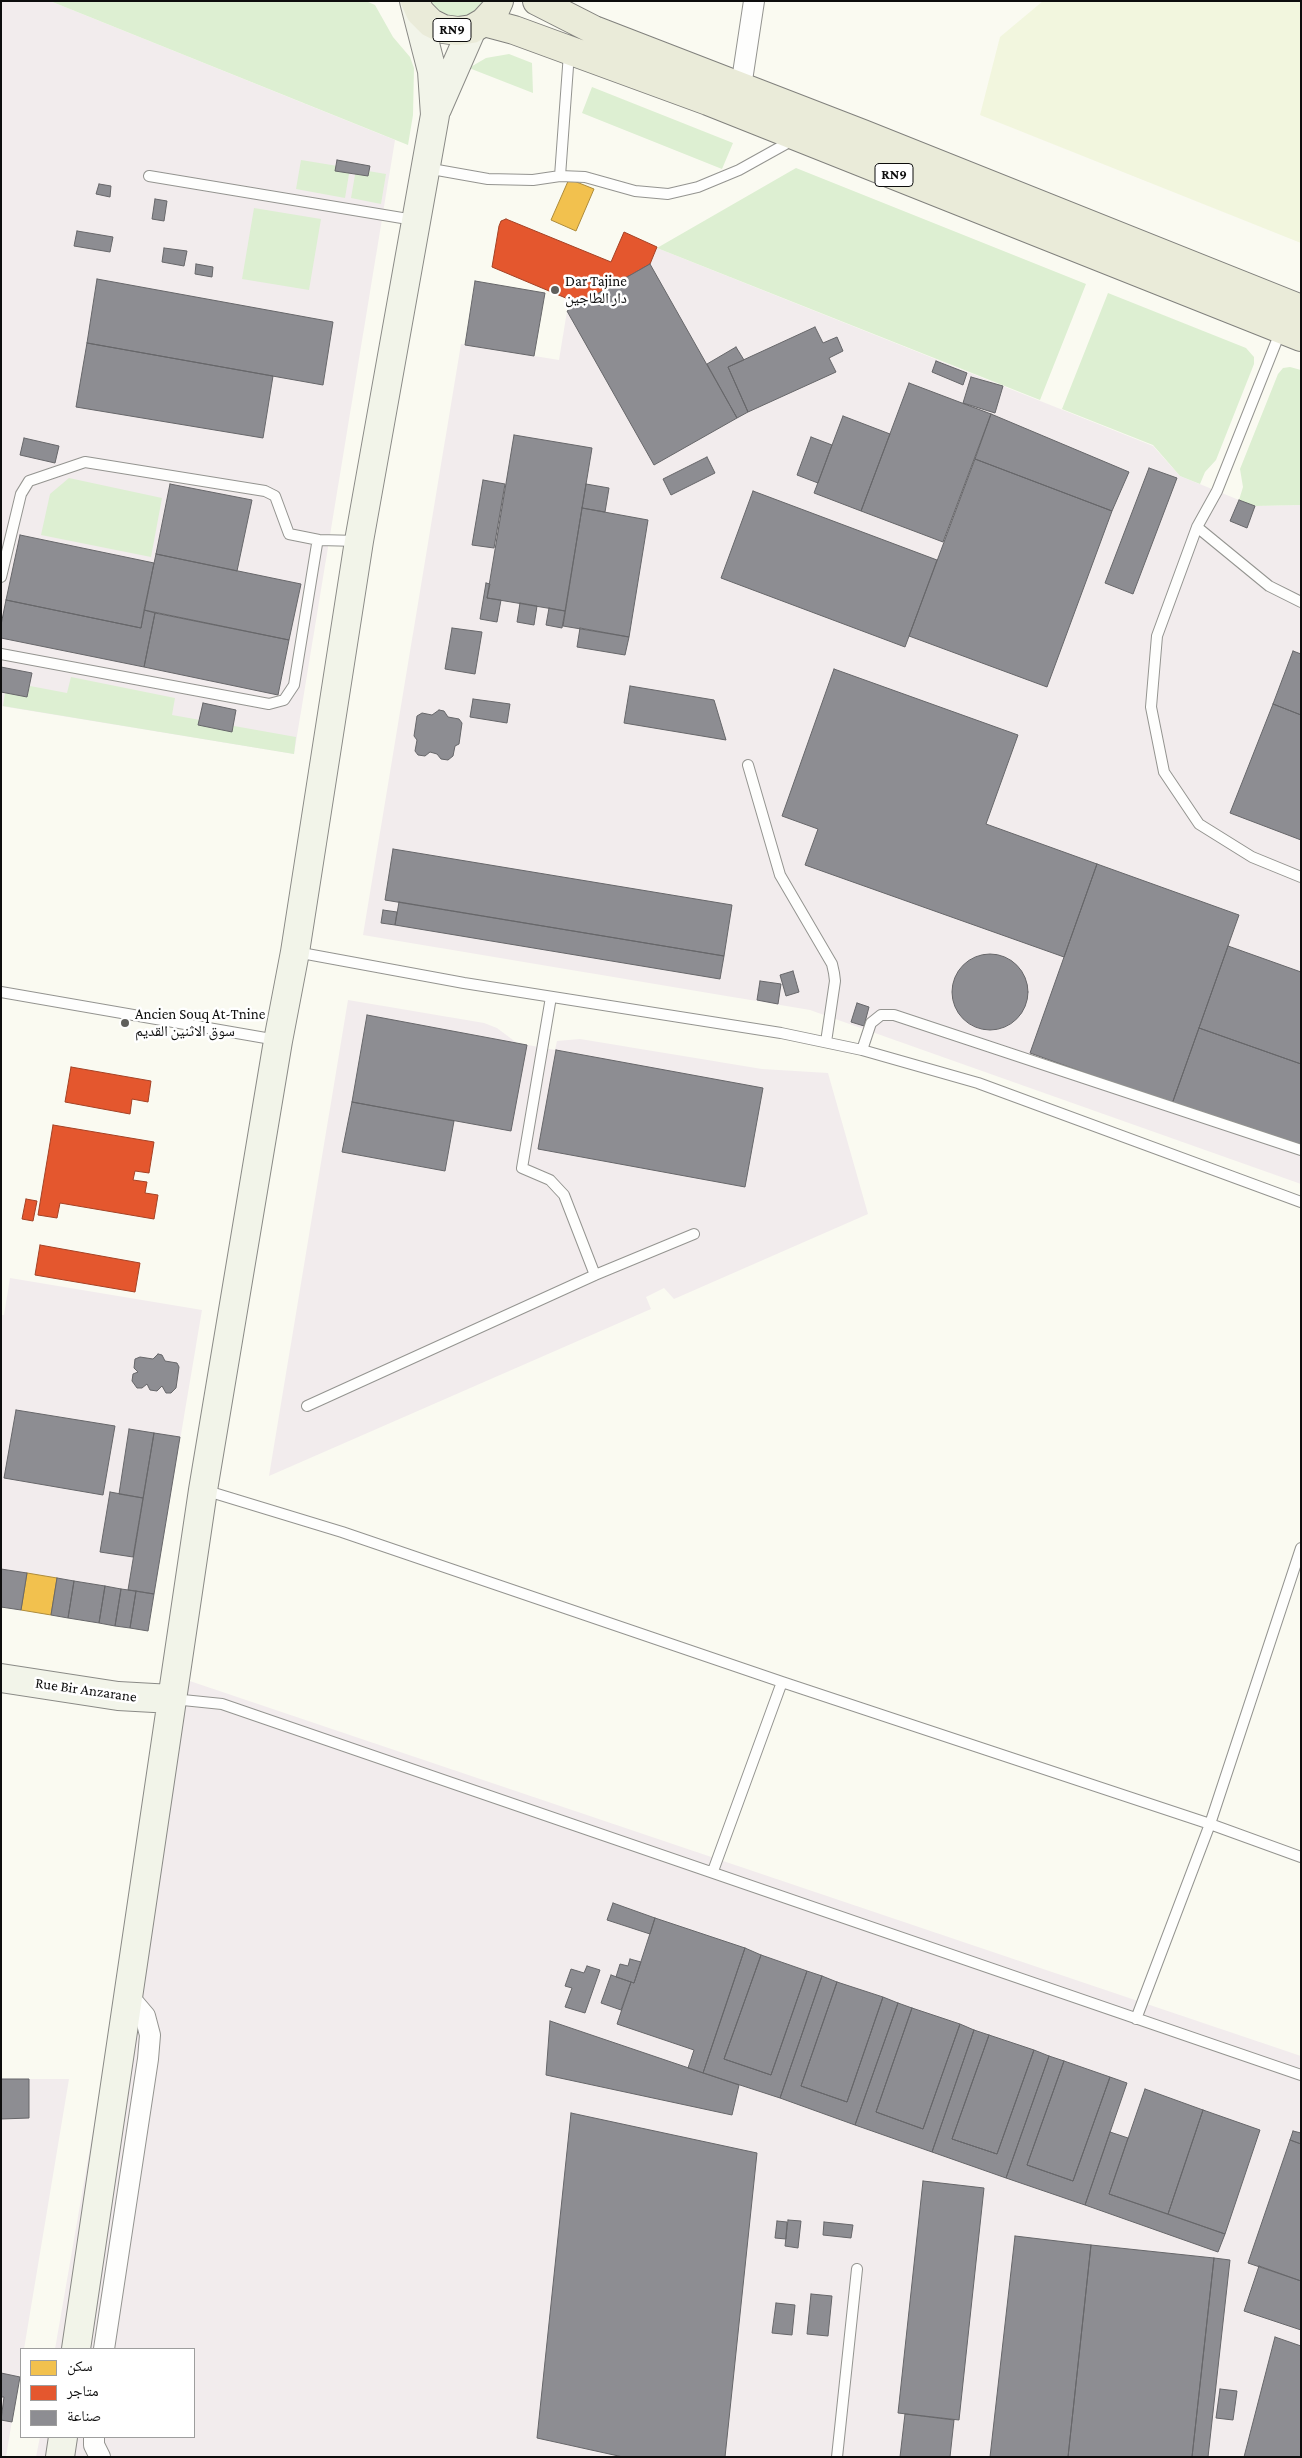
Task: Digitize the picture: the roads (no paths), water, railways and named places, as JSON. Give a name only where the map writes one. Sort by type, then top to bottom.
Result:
[{"type":"main road","name":"RN9","points":[[415,1],[420,12],[430,22],[443,29],[458,31],[485,17],[569,52],[708,101],[1291,333]]},
{"type":"main road","name":"RN9","points":[[537,1],[594,30],[1301,310]]},
{"type":"street","points":[[76,2348],[203,1490],[278,1040],[295,952],[359,541],[435,115],[432,71],[415,1]]},
{"type":"street","points":[[741,87],[754,1]]},
{"type":"street","points":[[435,115],[485,17]]},
{"type":"street","name":"Rue Bir Anzarane","points":[[1,1678],[118,1696],[172,1699]]},
{"type":"street","points":[[104,2348],[150,2035],[145,2016],[128,1996]]},
{"type":"street","points":[[60,2457],[63,2438]]},
{"type":"street","points":[[94,2438],[94,2445],[100,2457]]},
{"type":"lane","points":[[560,176],[569,52]]},
{"type":"lane","points":[[425,168],[488,179],[533,180],[560,176],[585,177],[635,191],[668,194],[698,187],[740,170],[799,137]]},
{"type":"lane","points":[[149,176],[416,220]]},
{"type":"lane","points":[[1291,333],[1217,491],[1197,527],[1158,636],[1151,707],[1164,772],[1199,824],[1252,857],[1301,877]]},
{"type":"lane","points":[[1,577],[21,494],[29,481],[85,462],[266,491],[275,496],[289,534],[320,540],[359,541]]},
{"type":"lane","points":[[1197,527],[1269,586],[1301,602]]},
{"type":"lane","points":[[1,654],[269,704],[284,700],[294,685],[317,544],[320,540]]},
{"type":"lane","points":[[748,765],[780,876],[834,972],[835,981],[826,1042]]},
{"type":"lane","points":[[295,952],[551,997],[826,1042],[862,1050],[978,1083],[1301,1202]]},
{"type":"lane","points":[[1,992],[278,1040]]},
{"type":"lane","points":[[551,997],[522,1168],[550,1180],[564,1195],[595,1275]]},
{"type":"lane","points":[[862,1050],[872,1023],[876,1018],[888,1014],[894,1015],[1301,1150]]},
{"type":"lane","points":[[307,1406],[595,1275],[694,1234]]},
{"type":"lane","points":[[203,1490],[342,1532],[782,1682],[1210,1824],[1301,1857]]},
{"type":"lane","points":[[1136,2019],[1210,1824],[1301,1548]]},
{"type":"lane","points":[[713,1871],[782,1682]]},
{"type":"lane","points":[[172,1699],[222,1704],[1301,2074]]},
{"type":"lane","points":[[837,2457],[856,2269]]},
{"type":"place","name":"Dar Tajine دار الطاجين","points":[[555,290]]},
{"type":"place","name":"Ancien Souq At-Tnine سوق الاثنين القديم","points":[[125,1023]]}]
